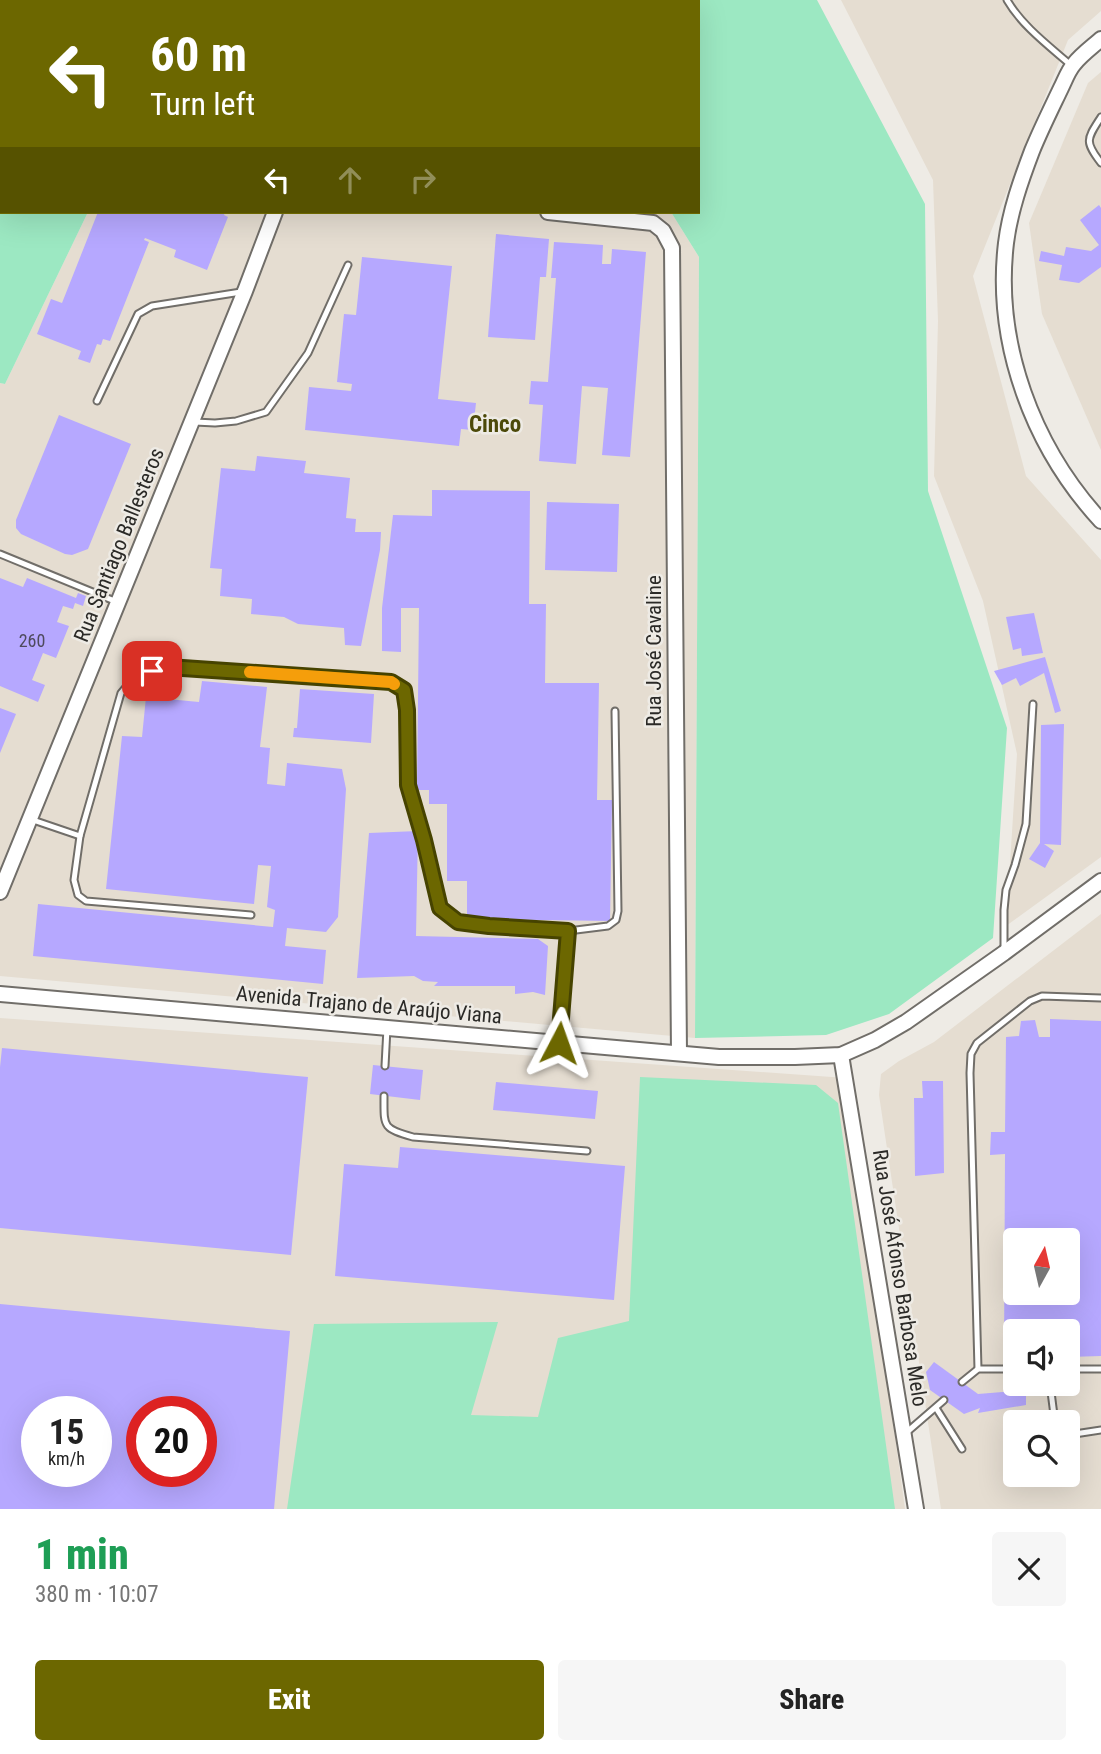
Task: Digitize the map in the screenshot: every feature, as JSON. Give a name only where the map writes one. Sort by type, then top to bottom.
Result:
[{"type":"street","points":[[1101,39],[1072,66],[1039,132],[1018,186],[1006,242],[1003,292],[1009,339],[1020,383],[1037,428],[1059,468],[1101,521]]},
{"type":"street","name":"Rua Santiago Ballesteros","points":[[0,892],[274,214]]},
{"type":"street","name":"Rua José Cavaline","points":[[567,214],[653,223],[663,231],[672,248],[678,1053]]},
{"type":"street","name":"Avenida Trajano de Araújo Viana","points":[[0,995],[719,1057],[841,1055],[906,1022],[1101,881]]},
{"type":"street","name":"Rua José Afonso Barbosa Melo","points":[[841,1055],[916,1509]]},
{"type":"lane","points":[[1007,0],[1014,12],[1072,66]]},
{"type":"lane","points":[[1101,117],[1088,141],[1101,163]]},
{"type":"lane","points":[[192,421],[236,421],[266,412],[309,353],[348,265]]},
{"type":"lane","points":[[97,401],[138,314],[152,306],[245,291]]},
{"type":"lane","points":[[0,554],[118,602]]},
{"type":"lane","points":[[251,915],[86,901],[78,895],[74,880],[80,836],[121,693],[135,676],[168,667],[391,682],[404,690],[407,710],[408,785],[440,908],[458,922],[489,926],[568,931],[608,926],[616,920],[615,711]]},
{"type":"lane","points":[[1004,953],[1003,910],[1006,890],[1026,824],[1033,704]]},
{"type":"lane","points":[[30,819],[80,836]]},
{"type":"lane","points":[[559,1043],[568,931]]},
{"type":"lane","points":[[978,1369],[971,1054],[977,1043],[1030,1001],[1042,996],[1101,998]]},
{"type":"lane","points":[[385,1066],[387,1028]]},
{"type":"lane","points":[[384,1096],[384,1121],[391,1131],[413,1137],[587,1151]]},
{"type":"lane","points":[[962,1382],[978,1369],[1003,1369]]},
{"type":"lane","points":[[1080,1369],[1101,1369]]},
{"type":"lane","points":[[904,1434],[944,1400]]},
{"type":"lane","points":[[936,1408],[962,1449]]},
{"type":"lane","points":[[1080,1433],[1101,1430]]},
{"type":"shaded area","points":[[841,0],[1101,0],[1101,11],[1068,40],[973,276],[1026,476],[1101,560],[1101,857],[1006,926],[1017,754],[983,601],[934,476],[938,321],[933,180]]},
{"type":"shaded area","points":[[1101,72],[1101,450],[1042,314],[1029,223],[1088,83]]},
{"type":"shaded area","points":[[87,214],[672,214],[699,257],[695,1038],[0,976],[0,383],[5,384]]},
{"type":"shaded area","points":[[1101,914],[1101,1509],[941,1509],[879,1095],[881,1074],[934,1042]]},
{"type":"shaded area","points":[[0,1018],[846,1078],[905,1509],[0,1509]]},
{"type":"green space","points":[[700,0],[817,0],[925,204],[928,491],[1007,728],[993,938],[889,1014],[826,1035],[695,1038],[699,257],[672,214],[700,214]]},
{"type":"green space","points":[[0,214],[87,214],[5,384],[0,383]]},
{"type":"green space","points":[[640,1077],[816,1085],[838,1103],[895,1509],[287,1509],[314,1324],[498,1322],[471,1415],[538,1417],[558,1338],[629,1321]]},
{"type":"building","points":[[1099,205],[1101,267],[1079,283],[1059,280],[1062,265],[1039,261],[1041,251],[1064,256],[1066,247],[1091,251],[1099,245],[1080,220]]},
{"type":"building","points":[[97,214],[224,214],[228,217],[207,270],[174,257],[176,250],[145,238],[144,240],[149,242],[110,341],[103,339],[101,345],[97,344],[90,363],[78,359],[81,351],[37,334],[51,299],[62,303]]},
{"type":"building","points":[[496,234],[549,239],[546,277],[540,277],[535,340],[488,337]]},
{"type":"building","points":[[554,242],[603,245],[602,264],[611,264],[612,249],[646,252],[630,457],[602,455],[608,388],[582,386],[576,464],[539,461],[543,405],[529,404],[531,381],[548,382],[556,278],[551,278]]},
{"type":"building","points":[[362,257],[452,266],[438,399],[476,403],[473,430],[461,429],[459,446],[305,430],[309,387],[351,391],[352,384],[337,382],[344,314],[356,315]]},
{"type":"building","points":[[59,415],[131,444],[88,549],[72,555],[21,534],[16,528],[16,520]]},
{"type":"building","points":[[257,456],[306,461],[304,473],[350,478],[346,518],[356,519],[355,532],[381,532],[380,550],[361,646],[345,645],[344,628],[298,624],[284,617],[251,614],[252,599],[220,596],[222,569],[210,568],[221,468],[255,471]]},
{"type":"building","points":[[432,490],[530,491],[529,604],[546,604],[545,683],[599,683],[597,800],[612,800],[610,921],[467,919],[467,881],[447,881],[447,804],[429,804],[429,790],[417,790],[419,608],[401,608],[401,652],[382,651],[382,608],[393,515],[432,516]]},
{"type":"building","points":[[547,502],[619,504],[617,572],[545,570]]},
{"type":"building","points":[[0,578],[23,587],[27,578],[76,598],[78,593],[86,596],[83,606],[75,603],[73,609],[63,606],[57,622],[69,626],[56,658],[43,653],[32,680],[45,685],[38,702],[0,686]]},
{"type":"building","points":[[1034,613],[1043,653],[1022,656],[1021,648],[1013,650],[1006,617]]},
{"type":"building","points":[[1045,657],[1061,711],[1055,713],[1044,673],[1020,686],[1016,678],[1002,685],[994,671]]},
{"type":"building","points":[[202,681],[267,687],[260,747],[270,748],[267,784],[285,786],[287,763],[342,769],[346,789],[338,917],[326,932],[287,928],[285,946],[326,950],[323,984],[33,956],[38,904],[273,927],[275,910],[267,907],[271,866],[258,865],[254,904],[106,889],[122,736],[142,737],[146,697],[199,702]]},
{"type":"building","points":[[300,689],[374,694],[371,743],[293,737],[294,728],[297,728]]},
{"type":"building","points":[[0,708],[16,714],[0,753]]},
{"type":"building","points":[[1064,724],[1061,845],[1044,844],[1054,851],[1045,868],[1029,859],[1040,843],[1041,725]]},
{"type":"building","points":[[418,831],[416,936],[538,939],[548,946],[545,995],[533,992],[515,994],[515,986],[434,986],[438,982],[423,981],[414,976],[357,978],[369,833]]},
{"type":"building","points":[[1050,1019],[1101,1021],[1101,1356],[1080,1357],[1080,1319],[1004,1319],[1004,1306],[1080,1306],[1080,1228],[1005,1228],[1005,1154],[990,1155],[991,1132],[1005,1132],[1006,1037],[1019,1036],[1021,1021],[1035,1020],[1039,1037],[1050,1037]]},
{"type":"building","points":[[2,1048],[308,1077],[291,1255],[0,1228]]},
{"type":"building","points":[[373,1065],[423,1070],[420,1100],[370,1094]]},
{"type":"building","points":[[922,1081],[943,1081],[944,1173],[915,1176],[914,1098],[923,1098]]},
{"type":"building","points":[[496,1082],[598,1091],[595,1119],[493,1110]]},
{"type":"building","points":[[400,1147],[625,1166],[614,1300],[335,1276],[344,1164],[398,1168]]},
{"type":"building","points":[[0,1304],[290,1331],[274,1509],[0,1509]]},
{"type":"building","points":[[934,1362],[978,1394],[1003,1392],[1003,1396],[1026,1396],[1026,1405],[978,1413],[980,1408],[964,1414],[930,1390],[926,1372]]},
{"type":"slow traffic","points":[[250,672],[394,684]]},
{"type":"district","name":"Cinco","points":[[495,424]]},
{"type":"route","points":[[152,671],[168,667],[391,682],[404,690],[407,710],[408,785],[440,908],[458,922],[568,931],[559,1043]]}]
